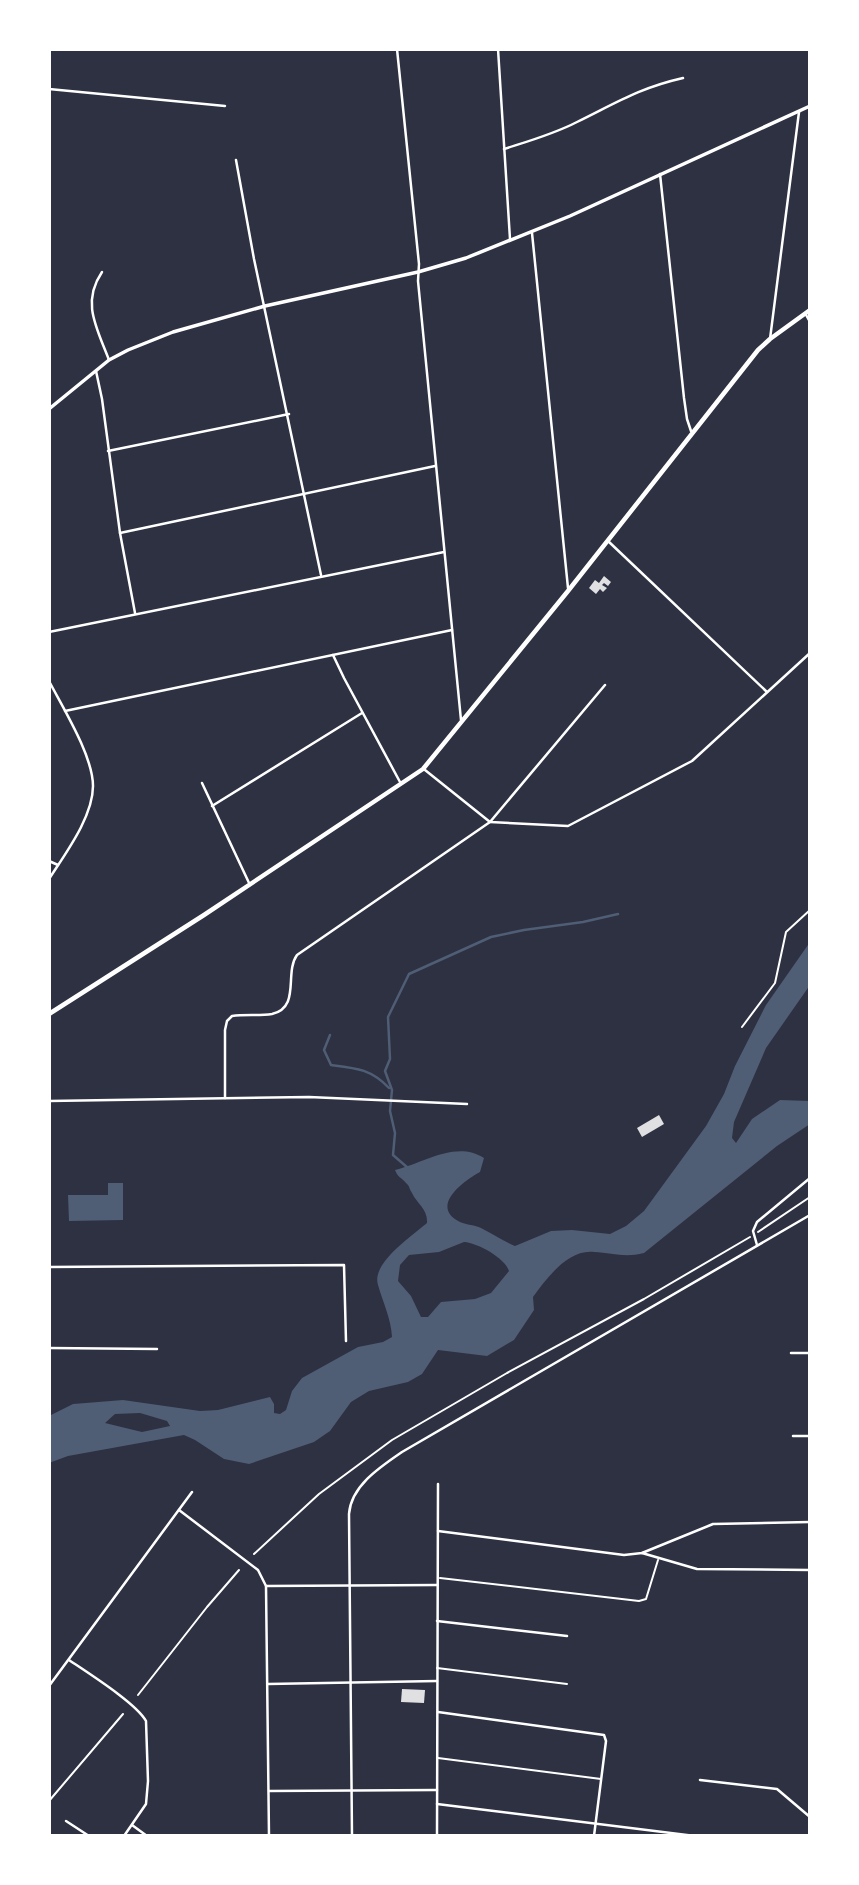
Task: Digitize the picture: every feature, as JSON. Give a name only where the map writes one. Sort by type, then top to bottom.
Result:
[{"type":"main road","points":[[49,1014],[250,885],[423,769],[770,339],[807,312]]},
{"type":"street","points":[[397,49],[461,723]]},
{"type":"street","points":[[498,49],[510,239]]},
{"type":"street","points":[[504,149],[575,123],[649,86],[682,78]]},
{"type":"street","points":[[49,89],[225,106]]},
{"type":"street","points":[[49,409],[109,360],[173,332],[265,306],[458,261],[532,232],[810,106]]},
{"type":"street","points":[[770,339],[799,112]]},
{"type":"street","points":[[236,160],[321,575]]},
{"type":"street","points":[[660,174],[684,398],[692,435]]},
{"type":"street","points":[[532,232],[568,592]]},
{"type":"street","points":[[102,272],[93,285],[91,304],[109,360]]},
{"type":"street","points":[[807,312],[810,322]]},
{"type":"street","points":[[96,371],[135,613]]},
{"type":"street","points":[[108,451],[289,414]]},
{"type":"street","points":[[120,533],[436,466]]},
{"type":"street","points":[[608,541],[767,692]]},
{"type":"street","points":[[49,632],[444,551]]},
{"type":"street","points":[[65,711],[452,630]]},
{"type":"street","points":[[423,769],[490,822],[561,826],[576,823],[692,761],[810,653]]},
{"type":"street","points":[[333,655],[402,785]]},
{"type":"street","points":[[49,681],[81,744],[93,785],[93,794],[81,828],[49,879]]},
{"type":"street","points":[[225,1098],[225,1030],[232,1016],[265,1015],[283,1009],[289,999],[293,961],[303,950],[490,822],[604,685]]},
{"type":"street","points":[[212,806],[362,713]]},
{"type":"street","points":[[202,783],[250,885]]},
{"type":"street","points":[[49,861],[58,865]]},
{"type":"street","points":[[49,1101],[225,1098],[364,1099],[467,1104]]},
{"type":"street","points":[[757,1245],[754,1235],[757,1222],[810,1178]]},
{"type":"street","points":[[352,1836],[351,1498],[387,1462],[810,1215]]},
{"type":"street","points":[[49,1267],[344,1265],[346,1341]]},
{"type":"street","points":[[49,1348],[157,1349]]},
{"type":"street","points":[[791,1353],[810,1353]]},
{"type":"street","points":[[793,1436],[810,1437]]},
{"type":"street","points":[[437,1836],[438,1484]]},
{"type":"street","points":[[49,1686],[192,1492]]},
{"type":"street","points":[[179,1510],[258,1570],[266,1586],[269,1836]]},
{"type":"street","points":[[438,1531],[624,1555],[642,1553],[713,1524],[810,1522]]},
{"type":"street","points":[[642,1553],[697,1569],[810,1570]]},
{"type":"street","points":[[266,1586],[437,1585]]},
{"type":"street","points":[[437,1621],[567,1636]]},
{"type":"street","points":[[69,1660],[145,1718],[147,1799],[144,1810],[124,1836]]},
{"type":"street","points":[[267,1684],[437,1681]]},
{"type":"street","points":[[438,1712],[604,1735],[606,1741],[594,1836]]},
{"type":"street","points":[[699,1780],[776,1788],[810,1817]]},
{"type":"street","points":[[269,1791],[437,1790]]},
{"type":"street","points":[[437,1804],[695,1836]]},
{"type":"street","points":[[66,1821],[89,1836]]},
{"type":"street","points":[[132,1825],[147,1836]]},
{"type":"lane","points":[[438,1577],[639,1601],[646,1599],[659,1559]]},
{"type":"lane","points":[[436,1668],[567,1684]]},
{"type":"lane","points":[[437,1758],[601,1779]]},
{"type":"path","points":[[742,1027],[775,983],[786,932],[810,910]]},
{"type":"path","points":[[254,1554],[319,1494],[392,1440],[507,1373],[644,1299],[754,1235],[810,1197]]},
{"type":"path","points":[[138,1695],[239,1570]]},
{"type":"path","points":[[49,1801],[123,1714]]},
{"type":"water","points":[[810,942],[810,985],[766,1048],[734,1122],[732,1138],[736,1143],[752,1119],[780,1100],[810,1101],[810,1124],[777,1146],[644,1253],[625,1255],[584,1252],[567,1260],[533,1297],[534,1310],[514,1340],[487,1356],[438,1350],[422,1374],[408,1382],[369,1391],[351,1402],[330,1431],[314,1442],[249,1464],[224,1459],[184,1435],[68,1456],[49,1463],[49,1416],[73,1404],[123,1400],[200,1411],[218,1410],[270,1397],[274,1404],[274,1413],[280,1414],[286,1410],[292,1391],[302,1378],[358,1347],[383,1342],[392,1337],[377,1277],[386,1259],[427,1223],[424,1210],[395,1170],[451,1152],[473,1153],[484,1158],[480,1172],[452,1195],[448,1209],[451,1216],[460,1222],[481,1228],[515,1246],[551,1231],[610,1234],[626,1226],[644,1211],[706,1126],[766,1005]],"holes":[[[464,1242],[490,1252],[502,1261],[509,1271],[491,1293],[475,1299],[441,1302],[428,1317],[421,1317],[411,1296],[398,1281],[400,1265],[409,1255],[439,1252]],[[140,1413],[167,1421],[170,1426],[142,1432],[105,1423],[115,1414]]]},
{"type":"water","points":[[108,1183],[123,1183],[123,1220],[69,1221],[68,1195],[108,1195]]},
{"type":"building","points":[[604,576],[611,582],[608,586],[604,583],[602,585],[607,588],[603,592],[600,589],[596,594],[589,588],[595,580],[599,583]]},
{"type":"building","points":[[659,1115],[664,1124],[642,1137],[637,1128]]},
{"type":"building","points":[[402,1689],[425,1690],[424,1703],[401,1702]]},
{"type":"waterway","points":[[408,1168],[393,1155],[395,1133],[390,1111],[392,1090],[385,1071],[390,1059],[388,1017],[409,974],[491,937],[618,914]]},
{"type":"waterway","points":[[330,1035],[324,1050],[331,1065],[363,1070],[389,1088]]}]
